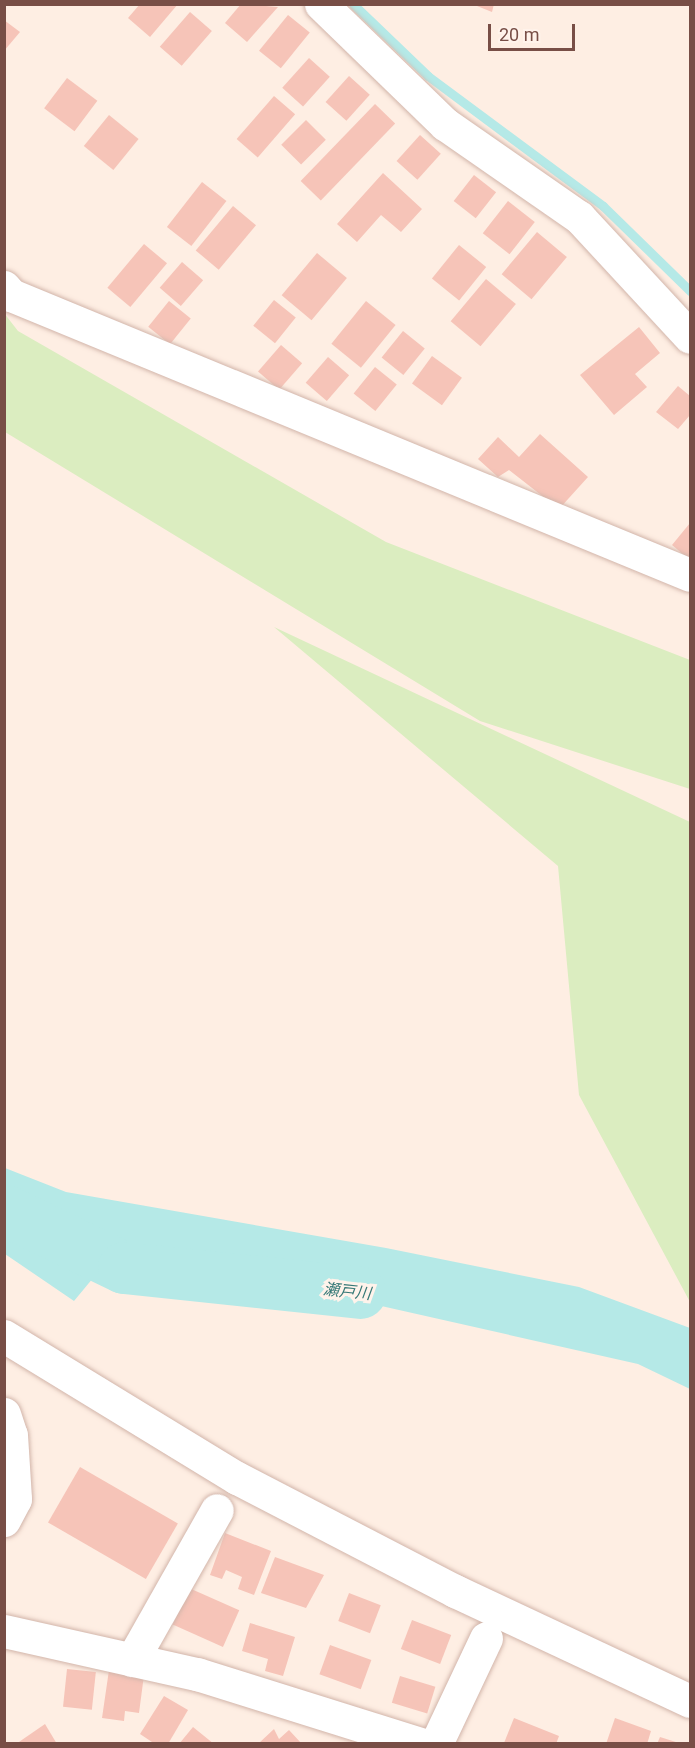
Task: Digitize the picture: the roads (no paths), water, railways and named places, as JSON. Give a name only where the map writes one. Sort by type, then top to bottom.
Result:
[{"type":"street","points":[[321,4],[445,123],[579,217],[690,338]]},
{"type":"street","points":[[4,287],[11,295],[690,575]]},
{"type":"street","points":[[4,1336],[237,1478],[455,1591],[690,1701]]},
{"type":"street","points":[[4,1414],[10,1435],[15,1499],[4,1520]]},
{"type":"street","points":[[132,1660],[217,1510]]},
{"type":"street","points":[[4,1631],[197,1674],[421,1743]]},
{"type":"street","points":[[436,1743],[486,1638]]},
{"type":"water","points":[[5,1168],[66,1192],[386,1248],[579,1287],[690,1328],[690,1389],[638,1364],[288,1285],[108,1260],[74,1301],[5,1254]]},
{"type":"waterway","points":[[353,4],[428,76],[603,206],[690,291]]},
{"type":"waterway","name":"瀬戸川","points":[[4,1210],[124,1268],[361,1293]]}]
